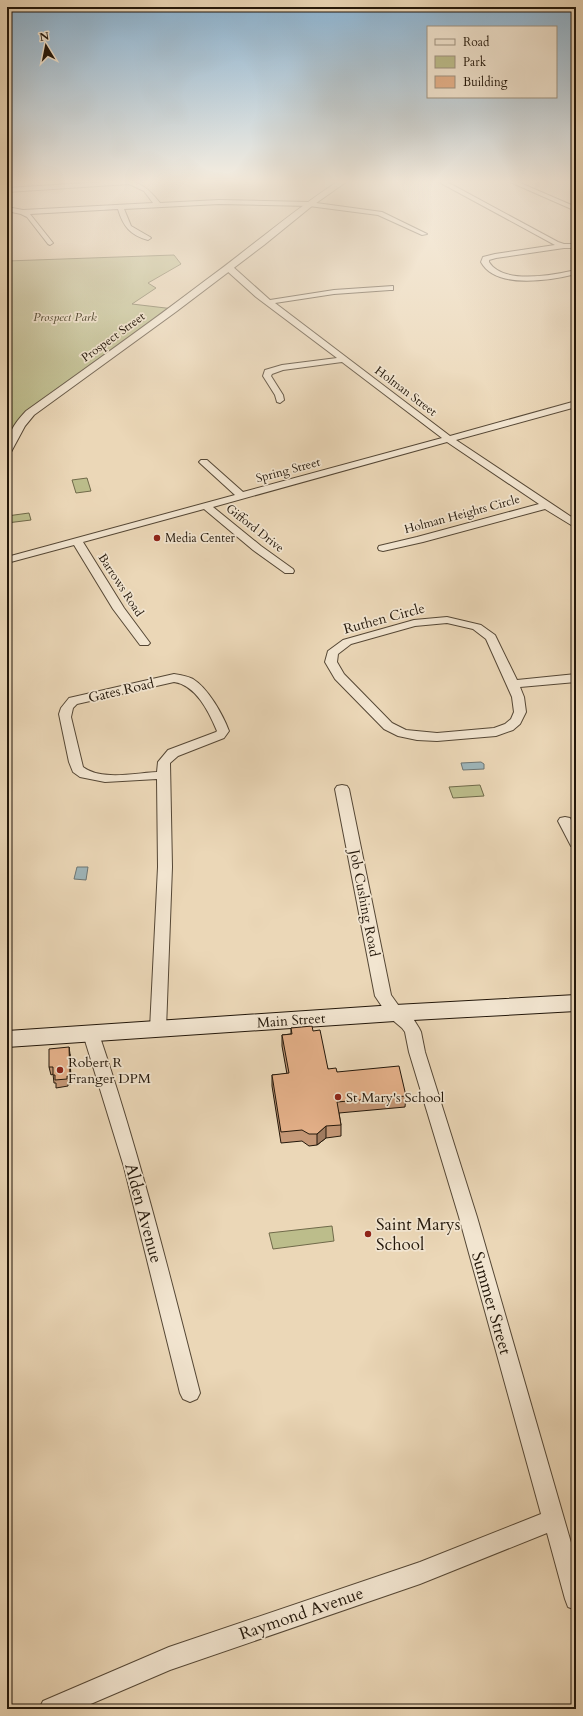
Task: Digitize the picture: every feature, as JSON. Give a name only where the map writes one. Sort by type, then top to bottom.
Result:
[{"type":"main road","name":"Main Street","points":[[7,1040],[395,1013],[576,1003]]},
{"type":"street","name":"Prospect Street","points":[[7,450],[9,441],[22,421],[30,413],[236,262]]},
{"type":"street","points":[[486,262],[486,265],[505,275],[528,279],[546,278],[576,272]]},
{"type":"street","name":"Holman Street","points":[[229,268],[269,302],[449,439],[576,525]]},
{"type":"street","points":[[220,275],[236,275]]},
{"type":"street","points":[[269,302],[334,292],[390,288]]},
{"type":"street","points":[[280,400],[279,395],[267,376],[268,372],[282,368],[345,359]]},
{"type":"street","name":"Spring Street","points":[[7,560],[576,404]]},
{"type":"street","points":[[204,462],[242,496]]},
{"type":"street","name":"Holman Heights Circle","points":[[383,548],[419,540],[548,505]]},
{"type":"street","name":"Gifford Drive","points":[[206,506],[257,548],[289,571]]},
{"type":"street","name":"Barrows Road","points":[[76,540],[119,608],[144,643]]},
{"type":"street","name":"Ruthen Circle","points":[[427,621],[456,621],[476,627],[491,637],[513,684],[518,697],[520,712],[516,721],[509,727],[496,732],[437,737],[417,736],[402,733],[388,726],[339,676],[330,658],[332,653],[346,642],[427,621]]},
{"type":"street","name":"Gates Road","points":[[158,1029],[165,867],[164,762],[167,757],[173,753],[209,741],[220,736],[223,731],[218,718],[188,682],[174,678],[73,701],[64,710],[77,768],[84,774],[91,778],[104,779],[164,775]]},
{"type":"street","points":[[513,684],[576,678]]},
{"type":"street","name":"Job Cushing Road","points":[[342,789],[383,996],[395,1013]]},
{"type":"street","points":[[565,820],[576,843]]},
{"type":"street","name":"Summer Street","points":[[395,1013],[408,1024],[413,1032],[417,1052],[468,1217],[576,1599]]},
{"type":"street","name":"Alden Avenue","points":[[91,1034],[115,1104],[140,1191],[190,1393]]},
{"type":"street","name":"Raymond Avenue","points":[[51,1709],[169,1659],[420,1573],[553,1520]]},
{"type":"green space","name":"Prospect Park","points":[[7,262],[180,262],[181,264],[148,283],[156,288],[132,304],[174,309],[30,413],[7,450]]},
{"type":"green space","points":[[87,478],[91,491],[76,493],[72,480]]},
{"type":"green space","points":[[29,513],[31,520],[7,523],[7,516]]},
{"type":"green space","points":[[480,785],[484,796],[453,798],[449,787]]},
{"type":"green space","points":[[332,1226],[334,1241],[273,1249],[269,1233]]},
{"type":"water","points":[[481,762],[484,764],[484,769],[463,770],[461,763]]},
{"type":"water","points":[[77,867],[88,867],[86,880],[74,879]]},
{"type":"building","name":"St Mary's School","points":[[312,1026],[313,1031],[320,1030],[328,1069],[336,1068],[337,1072],[399,1066],[406,1096],[337,1102],[341,1125],[326,1126],[317,1134],[309,1134],[302,1130],[281,1132],[272,1075],[289,1073],[282,1035],[292,1034],[291,1028]]},
{"type":"building","name":"Robert R Franger DPM","points":[[69,1047],[70,1076],[67,1076],[67,1079],[55,1080],[55,1075],[53,1075],[53,1067],[49,1067],[49,1049]]},
{"type":"place","name":"Media Center","points":[[157,538]]},
{"type":"place","name":"Robert R Franger DPM","points":[[60,1070]]},
{"type":"place","name":"St Mary's School","points":[[338,1097]]},
{"type":"place","name":"Saint Marys School","points":[[368,1234]]}]
